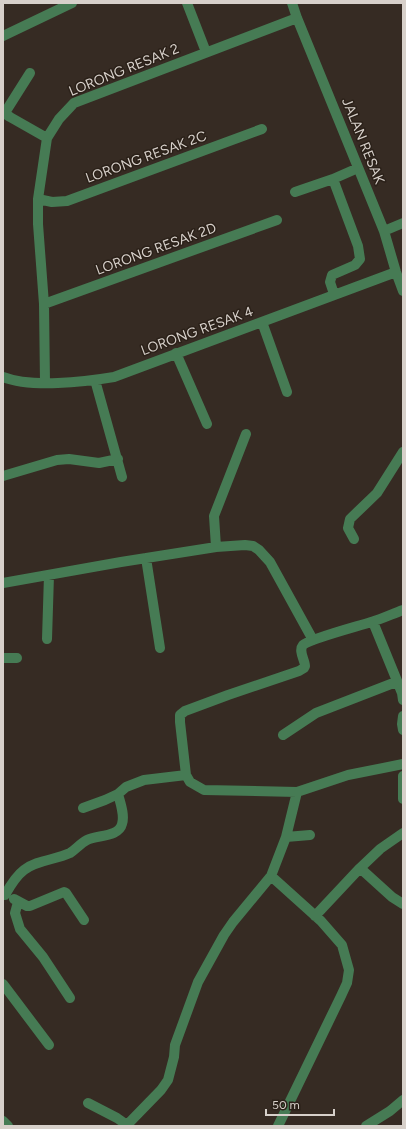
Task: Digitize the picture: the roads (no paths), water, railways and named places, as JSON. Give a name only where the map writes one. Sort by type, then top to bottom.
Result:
[{"type":"street","points":[[3,36],[72,3]]},
{"type":"street","points":[[187,3],[206,52]]},
{"type":"street","name":"JALAN RESAK","points":[[292,3],[384,231],[403,291]]},
{"type":"street","name":"LORONG RESAK 2","points":[[45,383],[44,304],[38,224],[38,198],[47,138],[58,119],[74,103],[297,18]]},
{"type":"street","points":[[30,74],[7,108],[7,115],[47,138]]},
{"type":"street","name":"LORONG RESAK 2C","points":[[38,198],[52,202],[67,201],[262,129]]},
{"type":"street","points":[[295,192],[333,179],[358,168]]},
{"type":"street","points":[[333,179],[358,246],[360,259],[356,265],[332,275],[330,282],[334,294]]},
{"type":"street","name":"LORONG RESAK 2D","points":[[44,304],[277,220]]},
{"type":"street","points":[[384,231],[403,223]]},
{"type":"street","name":"LORONG RESAK 4","points":[[3,377],[12,380],[45,383],[95,380],[114,376],[396,272]]},
{"type":"street","points":[[262,322],[287,392]]},
{"type":"street","points":[[176,353],[207,424]]},
{"type":"street","points":[[95,380],[122,477]]},
{"type":"street","points":[[216,548],[214,516],[246,434]]},
{"type":"street","points":[[354,539],[348,528],[350,519],[377,493],[403,453]]},
{"type":"street","points":[[3,476],[57,460],[69,459],[99,463],[118,459]]},
{"type":"street","points":[[3,583],[146,558],[216,548],[245,545],[253,546],[270,562],[314,640]]},
{"type":"street","points":[[146,558],[160,648]]},
{"type":"street","points":[[47,639],[48,575]]},
{"type":"street","points":[[403,610],[372,622],[306,643],[302,648],[305,663],[304,668],[185,711],[180,715],[186,775],[190,782],[204,790],[297,792],[348,775],[403,764]]},
{"type":"street","points":[[372,622],[396,682],[402,693],[403,700]]},
{"type":"street","points":[[3,658],[17,658]]},
{"type":"street","points":[[283,735],[316,713],[396,682]]},
{"type":"street","points":[[403,716],[403,730]]},
{"type":"street","points":[[82,808],[105,800],[118,794],[126,787],[144,780],[186,775]]},
{"type":"street","points":[[403,776],[403,799]]},
{"type":"street","points":[[88,1103],[117,1118],[126,1125],[161,1090],[168,1080],[174,1057],[175,1045],[198,982],[232,922],[271,876],[286,838],[297,792]]},
{"type":"street","points":[[84,920],[64,892],[30,906],[4,895],[12,883],[24,870],[34,864],[69,853],[77,849],[87,840],[111,834],[117,830],[122,825],[123,817],[118,794]]},
{"type":"street","points":[[315,916],[380,849],[403,833]]},
{"type":"street","points":[[286,838],[310,835]]},
{"type":"street","points":[[360,868],[392,897],[403,904]]},
{"type":"street","points":[[271,876],[322,921],[342,945],[348,970],[347,983],[278,1126]]},
{"type":"street","points":[[18,902],[16,912],[20,929],[43,957],[70,998]]},
{"type":"street","points":[[3,984],[49,1045]]},
{"type":"street","points":[[366,1126],[403,1100]]},
{"type":"street","points":[[3,1121],[8,1126]]}]
